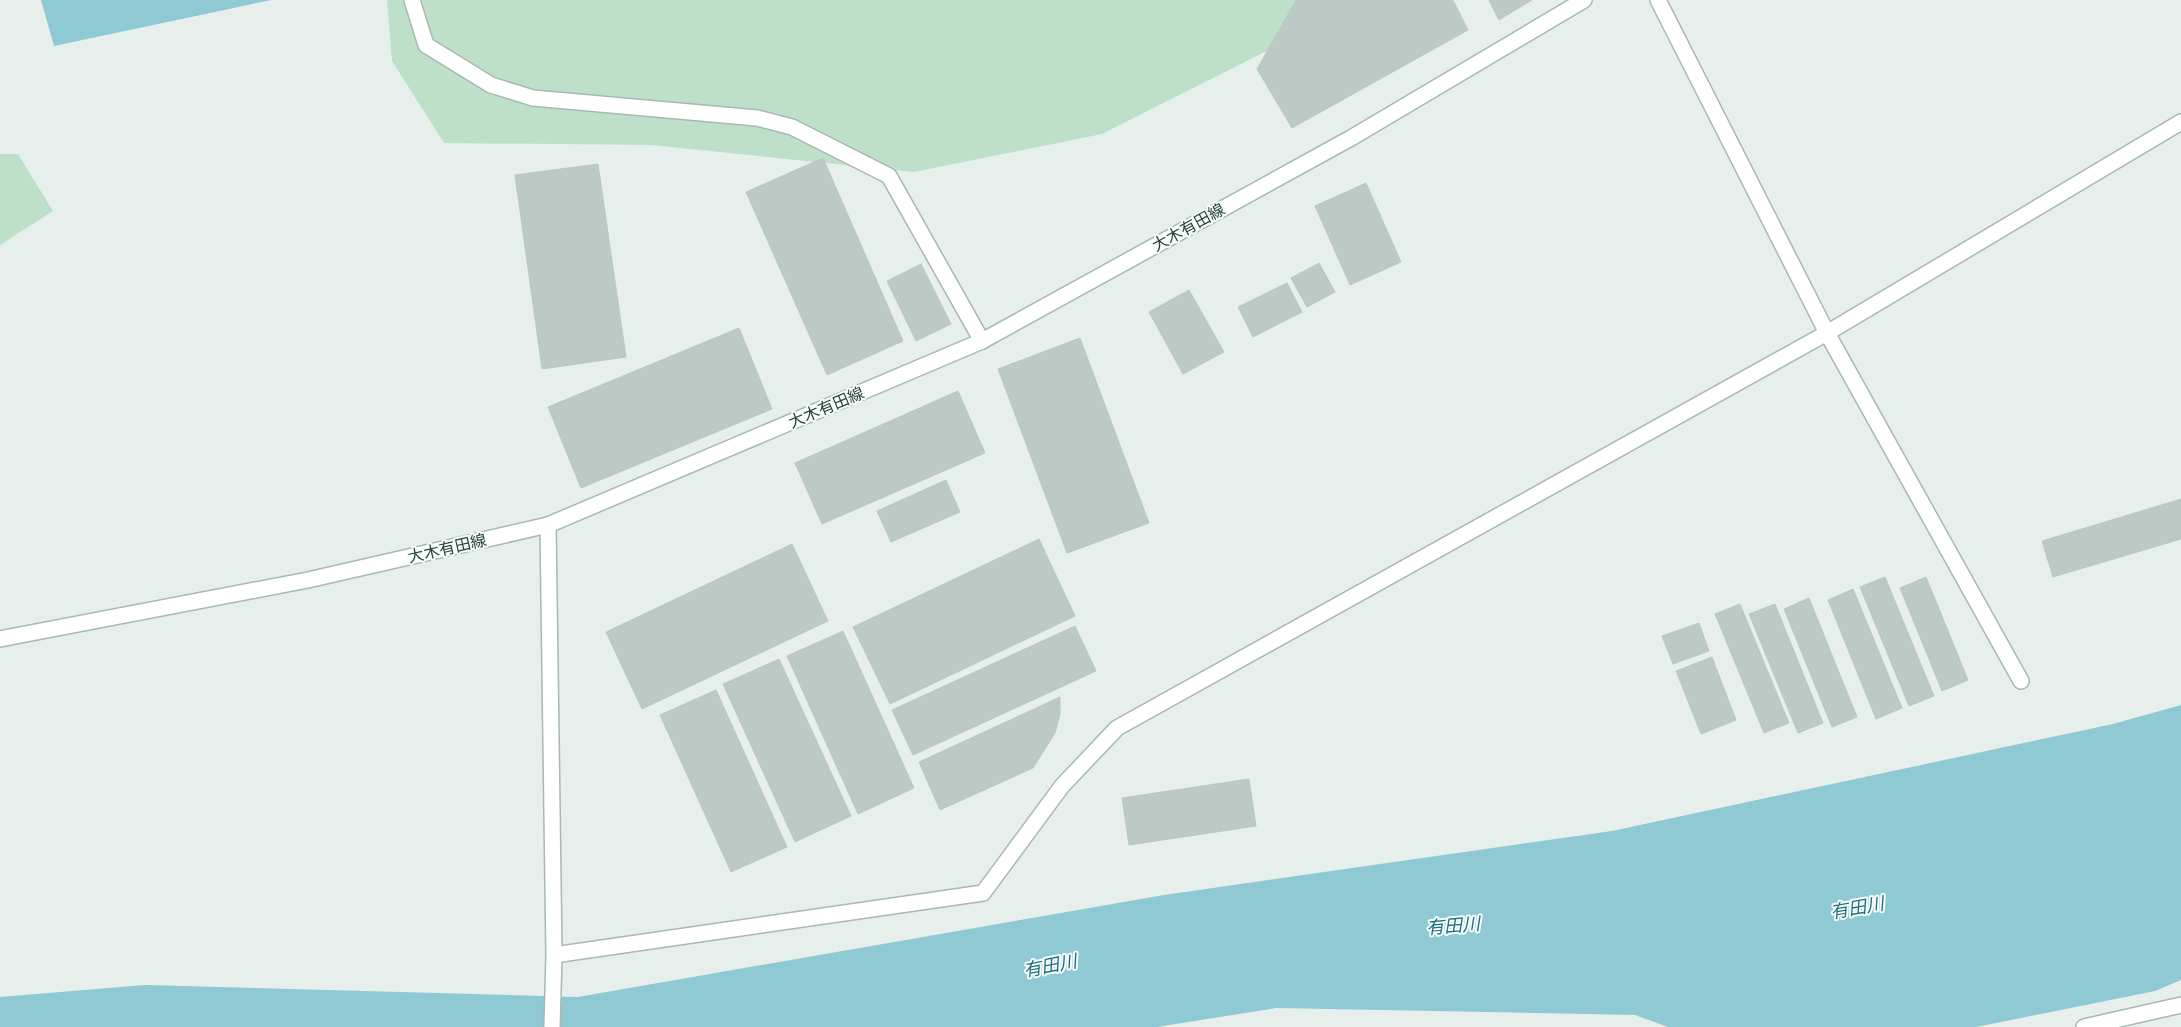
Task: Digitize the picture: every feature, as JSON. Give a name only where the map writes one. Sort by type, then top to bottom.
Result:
[{"type":"street","points":[[412,0],[426,45],[491,85],[533,98],[766,120],[792,127],[889,176],[982,340]]},
{"type":"street","name":"大木有田線","points":[[0,639],[308,580],[548,525],[982,340],[1351,138],[1584,0]]},
{"type":"street","points":[[1658,0],[1827,333],[2021,681]]},
{"type":"street","points":[[554,955],[983,893],[1062,786],[1117,728],[1827,333],[2181,122]]},
{"type":"street","points":[[548,525],[554,955],[552,1027]]},
{"type":"street","points":[[2084,1027],[2181,1005]]},
{"type":"green space","points":[[387,0],[1323,0],[1310,29],[1102,134],[914,172],[651,145],[444,143],[392,61]]},
{"type":"green space","points":[[0,154],[18,154],[53,211],[0,245]]},
{"type":"water","points":[[41,0],[271,0],[54,46]]},
{"type":"water","name":"有田川","points":[[2181,705],[2181,980],[2155,991],[1976,1027],[1668,1027],[1635,1015],[1276,1008],[1157,1027],[0,1027],[0,997],[145,985],[578,997],[1164,895],[1612,831],[2113,724]]},
{"type":"building","points":[[1296,0],[1453,0],[1468,30],[1292,128],[1257,69]]},
{"type":"building","points":[[1489,0],[1532,0],[1499,20]]},
{"type":"building","points":[[823,158],[903,341],[827,375],[746,192]]},
{"type":"building","points":[[598,164],[626,357],[542,369],[515,175]]},
{"type":"building","points":[[1366,183],[1401,262],[1350,285],[1315,206]]},
{"type":"building","points":[[1319,263],[1335,292],[1307,307],[1291,278]]},
{"type":"building","points":[[921,264],[951,324],[916,341],[887,281]]},
{"type":"building","points":[[1287,283],[1302,312],[1253,337],[1238,307]]},
{"type":"building","points":[[1189,290],[1224,352],[1183,374],[1149,312]]},
{"type":"building","points":[[739,328],[772,409],[581,488],[548,407]]},
{"type":"building","points":[[1080,338],[1149,523],[1067,553],[998,369]]},
{"type":"building","points":[[958,391],[985,453],[822,524],[795,463]]},
{"type":"building","points":[[946,480],[960,512],[891,542],[877,511]]},
{"type":"building","points":[[2181,499],[2181,539],[2053,577],[2042,541]]},
{"type":"building","points":[[1039,539],[1075,616],[890,704],[853,627]]},
{"type":"building","points":[[792,544],[828,621],[642,709],[606,632]]},
{"type":"building","points":[[1885,577],[1934,696],[1909,706],[1860,587]]},
{"type":"building","points":[[1926,577],[1968,680],[1942,691],[1900,588]]},
{"type":"building","points":[[1853,589],[1902,708],[1876,719],[1828,600]]},
{"type":"building","points":[[1809,598],[1857,717],[1832,727],[1784,609]]},
{"type":"building","points":[[1740,604],[1789,723],[1764,733],[1715,614]]},
{"type":"building","points":[[1775,604],[1823,723],[1798,733],[1749,614]]},
{"type":"building","points":[[1699,623],[1709,651],[1673,664],[1662,636]]},
{"type":"building","points":[[1075,626],[1096,671],[913,755],[892,710]]},
{"type":"building","points":[[843,631],[914,788],[858,814],[787,656]]},
{"type":"building","points":[[1712,657],[1736,720],[1701,734],[1676,671]]},
{"type":"building","points":[[779,659],[851,816],[795,842],[723,684]]},
{"type":"building","points":[[716,690],[787,847],[731,872],[660,715]]},
{"type":"building","points":[[1060,697],[1060,714],[1055,733],[1033,768],[940,810],[919,762]]},
{"type":"building","points":[[1249,779],[1256,826],[1129,845],[1122,798]]}]
